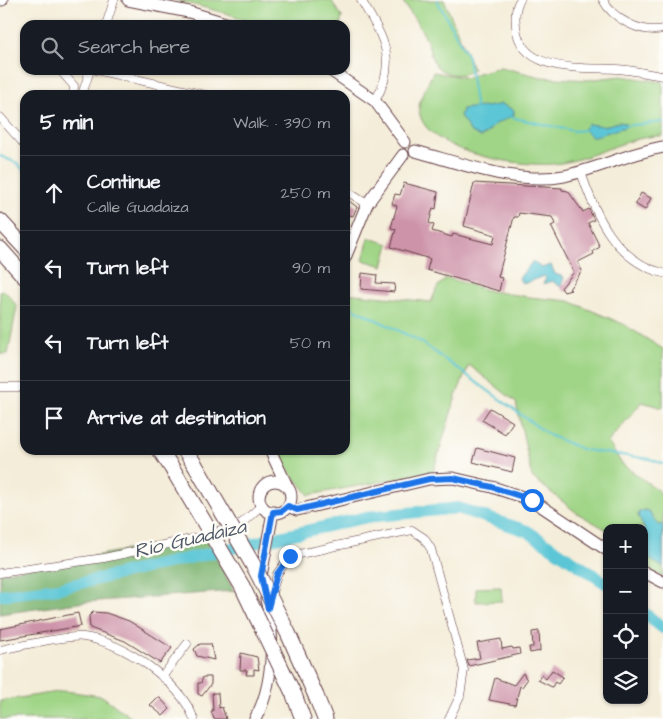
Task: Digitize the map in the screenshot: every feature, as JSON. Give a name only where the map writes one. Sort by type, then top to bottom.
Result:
[{"type":"highway","points":[[0,222],[20,243]]},
{"type":"highway","points":[[0,249],[20,271]]},
{"type":"highway","points":[[163,455],[242,586],[303,719]]},
{"type":"highway","points":[[188,455],[256,570],[288,633],[325,719]]},
{"type":"street","points":[[108,20],[114,0]]},
{"type":"street","points":[[128,0],[189,12],[215,20]]},
{"type":"street","points":[[361,0],[387,49],[388,64],[384,87],[375,101]]},
{"type":"street","points":[[520,0],[515,17],[516,36],[525,50],[537,59],[570,68],[619,70],[663,76]]},
{"type":"street","points":[[602,0],[607,9],[620,19],[640,28],[663,29]]},
{"type":"street","points":[[63,75],[72,90]]},
{"type":"street","points":[[83,90],[88,75]]},
{"type":"street","points":[[118,75],[183,90]]},
{"type":"street","points":[[337,75],[375,101],[405,142],[414,144],[415,151]]},
{"type":"street","points":[[0,117],[20,139]]},
{"type":"street","points":[[403,155],[400,148],[405,142]]},
{"type":"street","points":[[415,151],[495,173],[545,177],[580,172],[663,147]]},
{"type":"street","points":[[403,155],[410,156],[415,151]]},
{"type":"street","points":[[350,244],[367,204],[403,155]]},
{"type":"street","points":[[580,172],[592,206],[607,232],[635,262],[663,274]]},
{"type":"street","points":[[350,193],[367,204]]},
{"type":"street","points":[[0,388],[20,387]]},
{"type":"street","points":[[254,719],[264,695],[271,634],[261,576],[265,551],[273,517],[288,506],[291,496],[272,455]]},
{"type":"street","points":[[288,506],[297,510],[429,479],[453,478],[492,487],[532,500],[603,547]]},
{"type":"street","points":[[273,517],[262,505],[260,495],[264,486],[273,481],[287,486]]},
{"type":"street","points":[[0,573],[104,558],[196,538],[242,523],[262,505]]},
{"type":"street","points":[[268,608],[277,574],[290,556],[412,530],[424,538],[431,549],[464,670],[460,696],[449,719]]},
{"type":"street","points":[[648,574],[663,582]]},
{"type":"street","points":[[0,650],[82,636],[116,646],[162,678],[188,704],[194,719]]},
{"type":"street","points":[[162,678],[187,644]]},
{"type":"green space","points":[[176,0],[331,0],[342,17],[341,20],[244,20]]},
{"type":"green space","points":[[402,0],[444,0],[473,69],[459,75],[448,73],[439,68],[432,58],[425,36]]},
{"type":"green space","points":[[500,67],[541,77],[587,80],[621,76],[663,82],[663,136],[636,140],[567,162],[553,164],[518,163],[473,154],[452,146],[435,135],[423,122],[419,107],[433,72],[468,78]]},
{"type":"green space","points":[[369,238],[389,244],[383,266],[363,260]]},
{"type":"green space","points":[[447,278],[490,291],[569,301],[623,324],[663,349],[663,408],[642,402],[608,442],[622,464],[663,494],[663,577],[648,568],[648,524],[603,524],[603,528],[577,513],[532,477],[516,402],[469,365],[456,396],[433,472],[309,495],[276,455],[350,455],[350,294],[431,302],[438,286]]},
{"type":"green space","points":[[0,291],[5,291],[17,306],[8,354],[0,354]]},
{"type":"green space","points":[[204,536],[234,591],[85,602],[0,614],[0,573]]},
{"type":"green space","points":[[501,587],[502,601],[476,602],[476,588]]},
{"type":"green space","points":[[64,691],[102,696],[133,719],[0,719],[0,701]]},
{"type":"water","points":[[501,104],[514,110],[514,115],[494,125],[486,134],[480,137],[470,131],[460,116],[462,109]]},
{"type":"water","points":[[619,122],[625,123],[625,127],[593,137],[584,128],[588,124],[604,126]]},
{"type":"water","points":[[533,261],[541,268],[551,265],[555,274],[564,277],[561,287],[552,281],[543,284],[546,278],[544,276],[526,283],[521,282],[519,278]]},
{"type":"water","points":[[649,511],[657,524],[663,525],[663,567],[649,559],[648,524],[642,524],[638,516],[639,512]]},
{"type":"building","points":[[404,183],[438,192],[436,209],[433,208],[429,223],[434,225],[432,231],[452,237],[453,234],[493,244],[495,235],[464,226],[474,183],[562,188],[562,190],[568,191],[583,212],[589,209],[594,220],[588,223],[600,247],[593,251],[594,254],[578,262],[582,271],[569,289],[571,290],[564,292],[561,288],[574,272],[551,226],[555,224],[552,217],[519,213],[518,217],[514,217],[498,277],[502,278],[499,291],[427,270],[430,259],[391,247],[396,229],[391,228],[397,206],[392,204],[395,194],[400,195]]},
{"type":"building","points":[[641,193],[651,198],[645,210],[635,204]]},
{"type":"building","points":[[350,202],[357,207],[353,216],[350,215]]},
{"type":"building","points":[[362,273],[377,275],[376,283],[395,284],[394,292],[361,289]]},
{"type":"building","points":[[490,408],[513,422],[505,434],[482,420]]},
{"type":"building","points":[[477,448],[515,458],[512,472],[473,462]]},
{"type":"building","points":[[93,612],[106,613],[129,621],[172,648],[160,663],[125,641],[90,628],[89,616]]},
{"type":"building","points":[[78,613],[81,626],[0,640],[0,629]]},
{"type":"building","points":[[539,631],[540,651],[530,653],[529,647],[533,647],[532,632]]},
{"type":"building","points":[[501,639],[502,649],[519,648],[520,654],[469,666],[467,660],[480,658],[477,643]]},
{"type":"building","points":[[200,644],[211,644],[214,660],[197,656],[194,649]]},
{"type":"building","points":[[241,653],[257,657],[259,670],[254,669],[254,675],[246,675],[247,670],[240,670]]},
{"type":"building","points":[[552,670],[563,677],[558,684],[555,682],[552,687],[538,680],[541,675],[546,679]]},
{"type":"building","points":[[523,673],[527,680],[522,687],[520,686],[515,705],[489,700],[495,678],[514,685]]},
{"type":"building","points":[[203,677],[211,677],[211,684],[202,696],[198,694],[198,683],[201,683]]},
{"type":"building","points":[[212,693],[218,693],[219,708],[222,707],[226,719],[214,719],[211,711],[213,711]]},
{"type":"building","points":[[157,698],[160,698],[170,709],[163,716],[150,705]]},
{"type":"waterway","points":[[437,0],[468,57],[476,110]]},
{"type":"waterway","points":[[510,117],[574,131],[586,130]]},
{"type":"waterway","points":[[623,126],[663,122]]},
{"type":"waterway","points":[[0,156],[17,163],[20,166]]},
{"type":"waterway","points":[[350,306],[421,342],[549,435],[584,450],[650,459],[663,464]]},
{"type":"waterway","name":"Rio Guadaiza","points":[[0,595],[59,588],[367,517],[458,508],[527,531],[603,581]]},
{"type":"waterway","name":"Rio Guadaiza","points":[[645,614],[663,628]]},
{"type":"route","points":[[290,556],[277,574],[268,608],[261,576],[273,521],[273,512],[282,511],[288,506],[297,510],[429,479],[453,478],[492,487],[532,500]]}]
